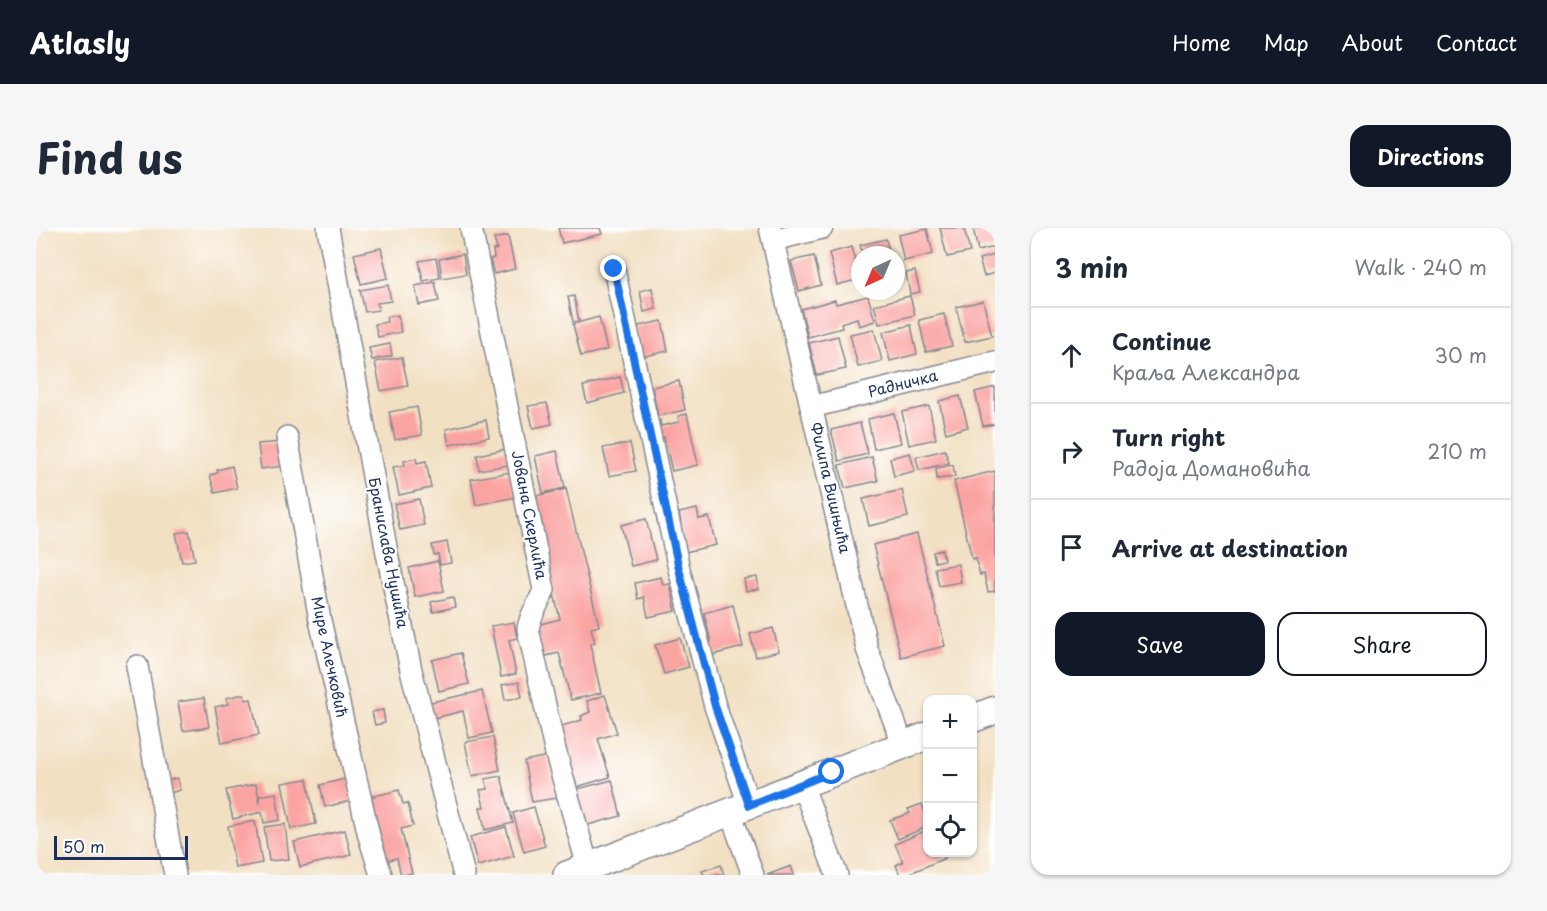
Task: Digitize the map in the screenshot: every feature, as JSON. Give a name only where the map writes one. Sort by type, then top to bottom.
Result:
[{"type":"main road","points":[[578,871],[923,737]]},
{"type":"street","name":"Бранислава Нушића","points":[[328,228],[387,553],[411,670],[464,875]]},
{"type":"street","name":"Јована Скерлића","points":[[471,228],[544,590],[541,600],[530,617],[528,629],[555,750],[578,871]]},
{"type":"street","points":[[771,234],[822,228]]},
{"type":"street","name":"Филипа Вишњића","points":[[771,234],[867,649],[901,745]]},
{"type":"street","points":[[614,269],[679,569],[740,809],[753,875]]},
{"type":"street","name":"Радничка","points":[[810,407],[995,362]]},
{"type":"street","name":"Мире Алечковић","points":[[287,437],[320,620],[369,836],[381,875]]},
{"type":"street","points":[[137,666],[175,875]]},
{"type":"street","points":[[802,785],[837,875]]},
{"type":"building","points":[[558,228],[600,228],[602,234],[562,243]]},
{"type":"building","points":[[940,228],[964,228],[970,252],[947,257]]},
{"type":"building","points":[[973,228],[995,228],[995,247],[978,251]]},
{"type":"building","points":[[927,229],[933,254],[905,261],[905,246],[901,246],[898,235]]},
{"type":"building","points":[[508,236],[515,269],[494,274],[490,259],[494,258],[493,250],[497,249],[494,239]]},
{"type":"building","points":[[886,239],[888,246],[860,246]]},
{"type":"building","points":[[851,247],[851,281],[837,285],[829,253]]},
{"type":"building","points":[[381,248],[388,278],[361,284],[354,254]]},
{"type":"building","points":[[463,254],[466,274],[442,278],[439,259]]},
{"type":"building","points":[[995,255],[995,273],[984,276],[979,259]]},
{"type":"building","points":[[814,256],[821,285],[799,291],[791,261]]},
{"type":"building","points":[[436,258],[440,278],[423,281],[419,261]]},
{"type":"building","points":[[915,271],[920,292],[910,294],[906,273]]},
{"type":"building","points":[[435,282],[439,301],[419,305],[415,286]]},
{"type":"building","points":[[388,285],[391,301],[377,303],[379,310],[365,312],[360,290]]},
{"type":"building","points":[[652,288],[656,309],[644,312],[640,291]]},
{"type":"building","points":[[574,296],[579,321],[573,322],[568,297]]},
{"type":"building","points":[[910,296],[915,315],[879,324],[874,305],[905,300],[905,297]]},
{"type":"building","points":[[835,300],[836,304],[852,300],[869,300],[875,321],[859,326],[857,318],[841,323],[842,328],[808,337],[801,309]]},
{"type":"building","points":[[983,301],[992,336],[965,342],[956,307]]},
{"type":"building","points":[[944,314],[952,346],[926,352],[919,320]]},
{"type":"building","points":[[398,315],[401,332],[378,337],[375,324],[387,322],[386,317]]},
{"type":"building","points":[[599,317],[607,350],[581,356],[573,324]]},
{"type":"building","points":[[662,321],[668,351],[640,357],[634,327]]},
{"type":"building","points":[[911,325],[917,354],[890,361],[883,332]]},
{"type":"building","points":[[874,329],[882,361],[858,367],[850,334]]},
{"type":"building","points":[[838,336],[846,369],[817,375],[809,343]]},
{"type":"building","points":[[390,344],[392,356],[372,360],[369,348]]},
{"type":"building","points":[[402,357],[408,386],[381,391],[375,362]]},
{"type":"building","points":[[620,377],[624,393],[587,403],[583,386]]},
{"type":"building","points":[[679,381],[685,410],[658,416],[652,387]]},
{"type":"building","points":[[995,387],[995,424],[983,426],[975,392]]},
{"type":"building","points":[[960,396],[968,427],[946,433],[939,401]]},
{"type":"building","points":[[547,403],[552,424],[533,428],[528,406]]},
{"type":"building","points":[[929,406],[936,439],[909,445],[902,412]]},
{"type":"building","points":[[417,407],[422,435],[395,440],[389,412]]},
{"type":"building","points":[[894,413],[901,443],[874,449],[868,419]]},
{"type":"building","points":[[687,414],[698,465],[672,471],[664,437],[653,440],[649,423],[660,420],[661,426],[679,422],[678,416]]},
{"type":"building","points":[[486,420],[489,437],[449,445],[446,429]]},
{"type":"building","points":[[860,423],[868,454],[839,461],[831,430]]},
{"type":"building","points":[[282,442],[284,466],[261,469],[258,444]]},
{"type":"building","points":[[630,443],[636,471],[609,476],[603,448]]},
{"type":"building","points":[[506,449],[509,465],[479,470],[477,455]]},
{"type":"building","points":[[945,450],[949,463],[919,470],[916,457]]},
{"type":"building","points":[[557,451],[565,488],[543,493],[535,456]]},
{"type":"building","points":[[910,453],[915,471],[894,476],[890,458]]},
{"type":"building","points":[[872,457],[878,481],[845,488],[839,465]]},
{"type":"building","points":[[416,458],[417,463],[426,461],[431,488],[399,495],[393,467],[405,465],[404,461]]},
{"type":"building","points":[[953,465],[955,477],[937,479],[936,468]]},
{"type":"building","points":[[232,466],[237,488],[215,493],[210,475],[218,473],[217,470]]},
{"type":"building","points":[[995,471],[995,591],[988,592],[984,574],[980,575],[976,558],[972,559],[954,481]]},
{"type":"building","points":[[511,472],[516,497],[476,505],[471,479]]},
{"type":"building","points":[[566,489],[599,626],[591,628],[595,643],[590,644],[601,693],[571,700],[559,653],[541,657],[533,626],[560,619],[531,497]]},
{"type":"building","points":[[902,490],[908,517],[869,526],[863,499]]},
{"type":"building","points":[[419,499],[424,525],[400,530],[394,504]]},
{"type":"building","points":[[697,509],[699,519],[709,517],[716,545],[685,552],[678,523],[681,523],[679,513]]},
{"type":"building","points":[[646,519],[656,560],[631,566],[621,525]]},
{"type":"building","points":[[189,531],[195,560],[182,562],[176,533]]},
{"type":"building","points":[[917,534],[945,646],[901,657],[873,545]]},
{"type":"building","points":[[447,542],[451,563],[440,565],[438,554],[434,555],[432,545]]},
{"type":"building","points":[[942,550],[944,560],[935,562],[933,552]]},
{"type":"building","points":[[438,561],[444,591],[415,597],[409,568]]},
{"type":"building","points":[[958,564],[961,582],[939,586],[935,568]]},
{"type":"building","points":[[661,577],[663,585],[670,584],[676,611],[648,617],[644,597],[638,599],[635,583]]},
{"type":"building","points":[[757,577],[759,589],[746,591],[744,579]]},
{"type":"building","points":[[453,597],[455,607],[433,612],[431,602]]},
{"type":"building","points":[[733,605],[743,647],[712,655],[704,613]]},
{"type":"building","points":[[514,622],[517,638],[509,640],[516,674],[501,677],[491,626]]},
{"type":"building","points":[[773,628],[779,651],[756,657],[750,634]]},
{"type":"building","points":[[680,638],[689,667],[664,674],[655,645]]},
{"type":"building","points":[[461,653],[469,684],[439,691],[432,660]]},
{"type":"building","points":[[519,682],[522,697],[505,700],[502,685]]},
{"type":"building","points":[[482,691],[492,733],[469,738],[463,711],[430,719],[426,703]]},
{"type":"building","points":[[244,694],[246,700],[251,699],[259,735],[222,743],[215,707],[228,704],[226,698]]},
{"type":"building","points":[[605,695],[617,733],[598,739],[610,777],[573,788],[555,728],[582,720],[581,716],[590,712],[587,701]]},
{"type":"building","points":[[204,698],[209,727],[183,731],[178,702]]},
{"type":"building","points":[[383,710],[385,723],[375,725],[372,712]]},
{"type":"building","points":[[493,737],[500,770],[472,776],[465,742]]},
{"type":"building","points":[[548,756],[557,798],[532,802],[524,761]]},
{"type":"building","points":[[501,776],[513,823],[485,830],[480,807],[484,807],[480,790],[488,789],[485,779]]},
{"type":"building","points":[[177,778],[180,790],[170,793],[167,781]]},
{"type":"building","points":[[349,778],[354,800],[325,807],[320,785]]},
{"type":"building","points":[[307,779],[316,824],[291,829],[282,783]]},
{"type":"building","points":[[612,780],[621,816],[584,826],[574,790]]},
{"type":"building","points":[[256,784],[260,804],[259,796],[276,793],[280,820],[264,823],[262,812],[233,819],[226,790]]},
{"type":"building","points":[[399,790],[403,804],[408,803],[413,826],[401,829],[412,873],[404,875],[401,875],[397,858],[385,861],[370,797]]},
{"type":"building","points":[[922,804],[923,829],[898,839],[890,820],[910,813],[908,809]]},
{"type":"building","points":[[534,807],[545,846],[524,852],[513,813]]},
{"type":"building","points":[[255,821],[262,863],[235,868],[228,826]]},
{"type":"building","points":[[285,824],[289,859],[269,861],[264,827]]},
{"type":"building","points":[[506,827],[514,856],[478,866],[470,837]]},
{"type":"building","points":[[345,830],[351,855],[300,867],[294,842]]},
{"type":"building","points":[[923,832],[923,857],[945,858],[906,875],[900,875],[896,865],[903,862],[895,844]]},
{"type":"building","points":[[721,865],[724,875],[704,875],[702,871]]},
{"type":"building","points":[[791,866],[794,875],[767,875]]},
{"type":"route","points":[[614,269],[679,569],[715,706],[749,805],[832,772]]}]
